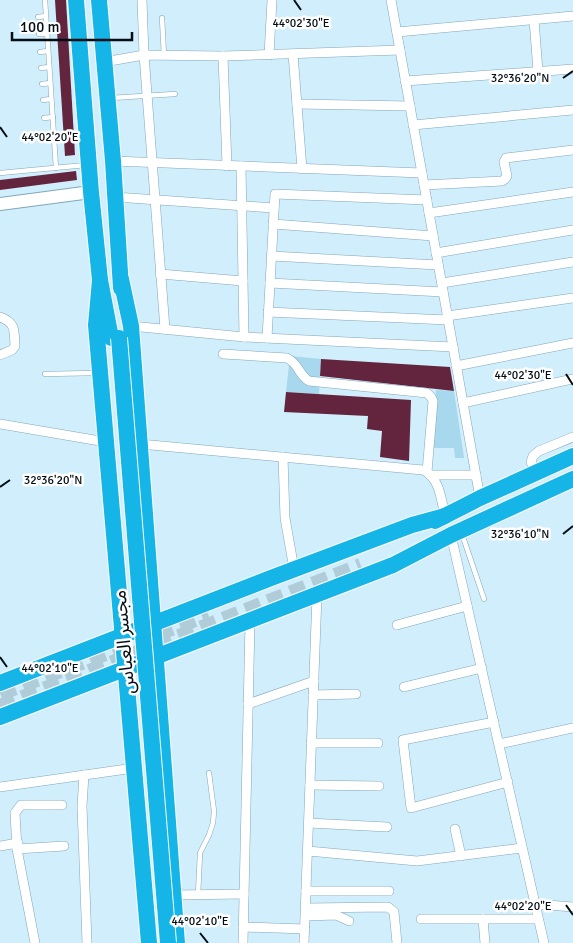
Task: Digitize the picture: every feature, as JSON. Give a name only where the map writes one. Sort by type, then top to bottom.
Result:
[{"type":"highway","points":[[76,0],[100,280],[115,338]]},
{"type":"highway","points":[[99,0],[121,279],[131,326],[177,943]]},
{"type":"highway","points":[[115,338],[121,279]]},
{"type":"highway","points":[[100,280],[96,325],[149,943]]},
{"type":"highway","name":"مجسر العباس","points":[[115,338],[159,943]]},
{"type":"highway","name":"مجسر العباس","points":[[115,338],[168,943]]},
{"type":"highway","points":[[456,533],[359,562],[480,498],[573,456]]},
{"type":"highway","points":[[0,717],[181,649],[393,565],[456,533],[573,479]]},
{"type":"highway","points":[[0,683],[294,569],[445,516]]},
{"type":"highway","points":[[151,593],[154,601],[161,608],[170,613],[180,613]]},
{"type":"highway","points":[[90,648],[104,637],[114,624],[120,602]]},
{"type":"highway","points":[[158,682],[163,664],[181,649]]},
{"type":"highway","points":[[102,679],[119,680],[127,689]]},
{"type":"main road","points":[[0,204],[91,192]]},
{"type":"street","points":[[142,0],[154,200],[165,329]]},
{"type":"street","points":[[268,55],[272,0]]},
{"type":"street","points":[[391,0],[480,498]]},
{"type":"street","points":[[396,32],[573,16]]},
{"type":"street","points":[[534,20],[538,71]]},
{"type":"street","points":[[104,62],[144,55],[223,56],[400,50]]},
{"type":"street","points":[[293,54],[302,169]]},
{"type":"street","points":[[223,56],[227,166]]},
{"type":"street","points":[[405,81],[573,68]]},
{"type":"street","points":[[297,104],[410,106]]},
{"type":"street","points":[[413,125],[573,110]]},
{"type":"street","points":[[424,185],[502,181],[507,176],[504,162],[506,158],[573,150]]},
{"type":"street","points":[[113,161],[422,173]]},
{"type":"street","points":[[241,166],[244,337]]},
{"type":"street","points":[[429,213],[573,192]]},
{"type":"street","points":[[267,338],[274,194],[427,200]]},
{"type":"street","points":[[115,198],[274,208]]},
{"type":"street","points":[[273,224],[433,236]]},
{"type":"street","points":[[436,253],[573,230]]},
{"type":"street","points":[[271,256],[438,265]]},
{"type":"street","points":[[270,282],[442,288],[573,262]]},
{"type":"street","points":[[160,274],[243,281]]},
{"type":"street","points":[[268,312],[448,318],[573,298]]},
{"type":"street","points":[[0,317],[12,324],[15,346],[12,350],[0,355]]},
{"type":"street","points":[[131,326],[244,337],[453,347]]},
{"type":"street","points":[[456,366],[573,343]]},
{"type":"street","points":[[223,354],[287,358],[298,368],[302,377],[309,382],[427,393],[433,401],[429,473],[437,484],[445,516]]},
{"type":"street","points":[[463,404],[573,379]]},
{"type":"street","points":[[0,424],[106,442]]},
{"type":"street","points":[[535,473],[531,462],[533,456],[539,451],[573,437]]},
{"type":"street","points":[[140,444],[410,468],[429,473],[476,475]]},
{"type":"street","points":[[283,457],[285,518],[294,569]]},
{"type":"street","points":[[456,533],[467,606],[544,943]]},
{"type":"street","points":[[304,943],[317,595]]},
{"type":"street","points":[[397,625],[467,606]]},
{"type":"street","points":[[243,943],[250,622]]},
{"type":"street","points":[[404,687],[482,668]]},
{"type":"street","points":[[248,704],[314,681]]},
{"type":"street","points":[[313,695],[356,694]]},
{"type":"street","points":[[494,722],[403,740],[411,808],[508,782]]},
{"type":"street","points":[[499,744],[573,728]]},
{"type":"street","points":[[312,743],[378,743]]},
{"type":"street","points":[[0,787],[134,768]]},
{"type":"street","points":[[84,775],[82,806],[87,943]]},
{"type":"street","points":[[310,785],[379,786]]},
{"type":"street","points":[[35,943],[17,846],[15,813],[21,805],[62,805]]},
{"type":"street","points":[[309,823],[387,827]]},
{"type":"street","points":[[455,829],[462,856]]},
{"type":"street","points":[[0,846],[64,846]]},
{"type":"street","points":[[308,851],[417,861],[522,848]]},
{"type":"street","points":[[306,890],[389,891]]},
{"type":"street","points":[[174,896],[244,894]]},
{"type":"street","points":[[535,904],[573,906]]},
{"type":"street","points":[[306,912],[388,907],[394,912],[397,943]]},
{"type":"street","points":[[306,912],[336,915],[349,921]]},
{"type":"street","points":[[422,919],[538,918]]},
{"type":"street","points":[[483,919],[485,943]]},
{"type":"street","points":[[243,927],[305,930]]},
{"type":"lane","points":[[37,0],[45,0],[56,168]]},
{"type":"lane","points":[[38,16],[46,16]]},
{"type":"lane","points":[[162,18],[164,55]]},
{"type":"lane","points":[[39,34],[47,34]]},
{"type":"lane","points":[[40,52],[48,52]]},
{"type":"lane","points":[[41,68],[50,68]]},
{"type":"lane","points":[[42,84],[50,83]]},
{"type":"lane","points":[[107,98],[175,94]]},
{"type":"lane","points":[[43,100],[51,99]]},
{"type":"lane","points":[[44,118],[53,117]]},
{"type":"lane","points":[[45,135],[54,134]]},
{"type":"lane","points":[[0,174],[89,164]]},
{"type":"lane","points":[[45,374],[100,373]]},
{"type":"lane","points":[[456,533],[484,599]]},
{"type":"lane","points":[[198,895],[200,853],[213,823],[214,811],[209,773]]},
{"type":"shaded area","points":[[290,356],[321,359],[319,394],[286,392]]},
{"type":"shaded area","points":[[436,390],[454,391],[464,458],[455,458],[454,448],[434,448]]},
{"type":"building","points":[[55,0],[66,0],[75,155],[65,156]]},
{"type":"building","points":[[76,171],[77,180],[0,190],[0,180]]},
{"type":"building","points":[[321,359],[450,367],[454,391],[320,376]]},
{"type":"building","points":[[286,392],[411,400],[409,461],[380,457],[382,431],[367,429],[368,416],[284,412]]},
{"type":"tunnel","points":[[0,707],[361,566]]},
{"type":"tunnel","points":[[0,693],[208,614]]}]
